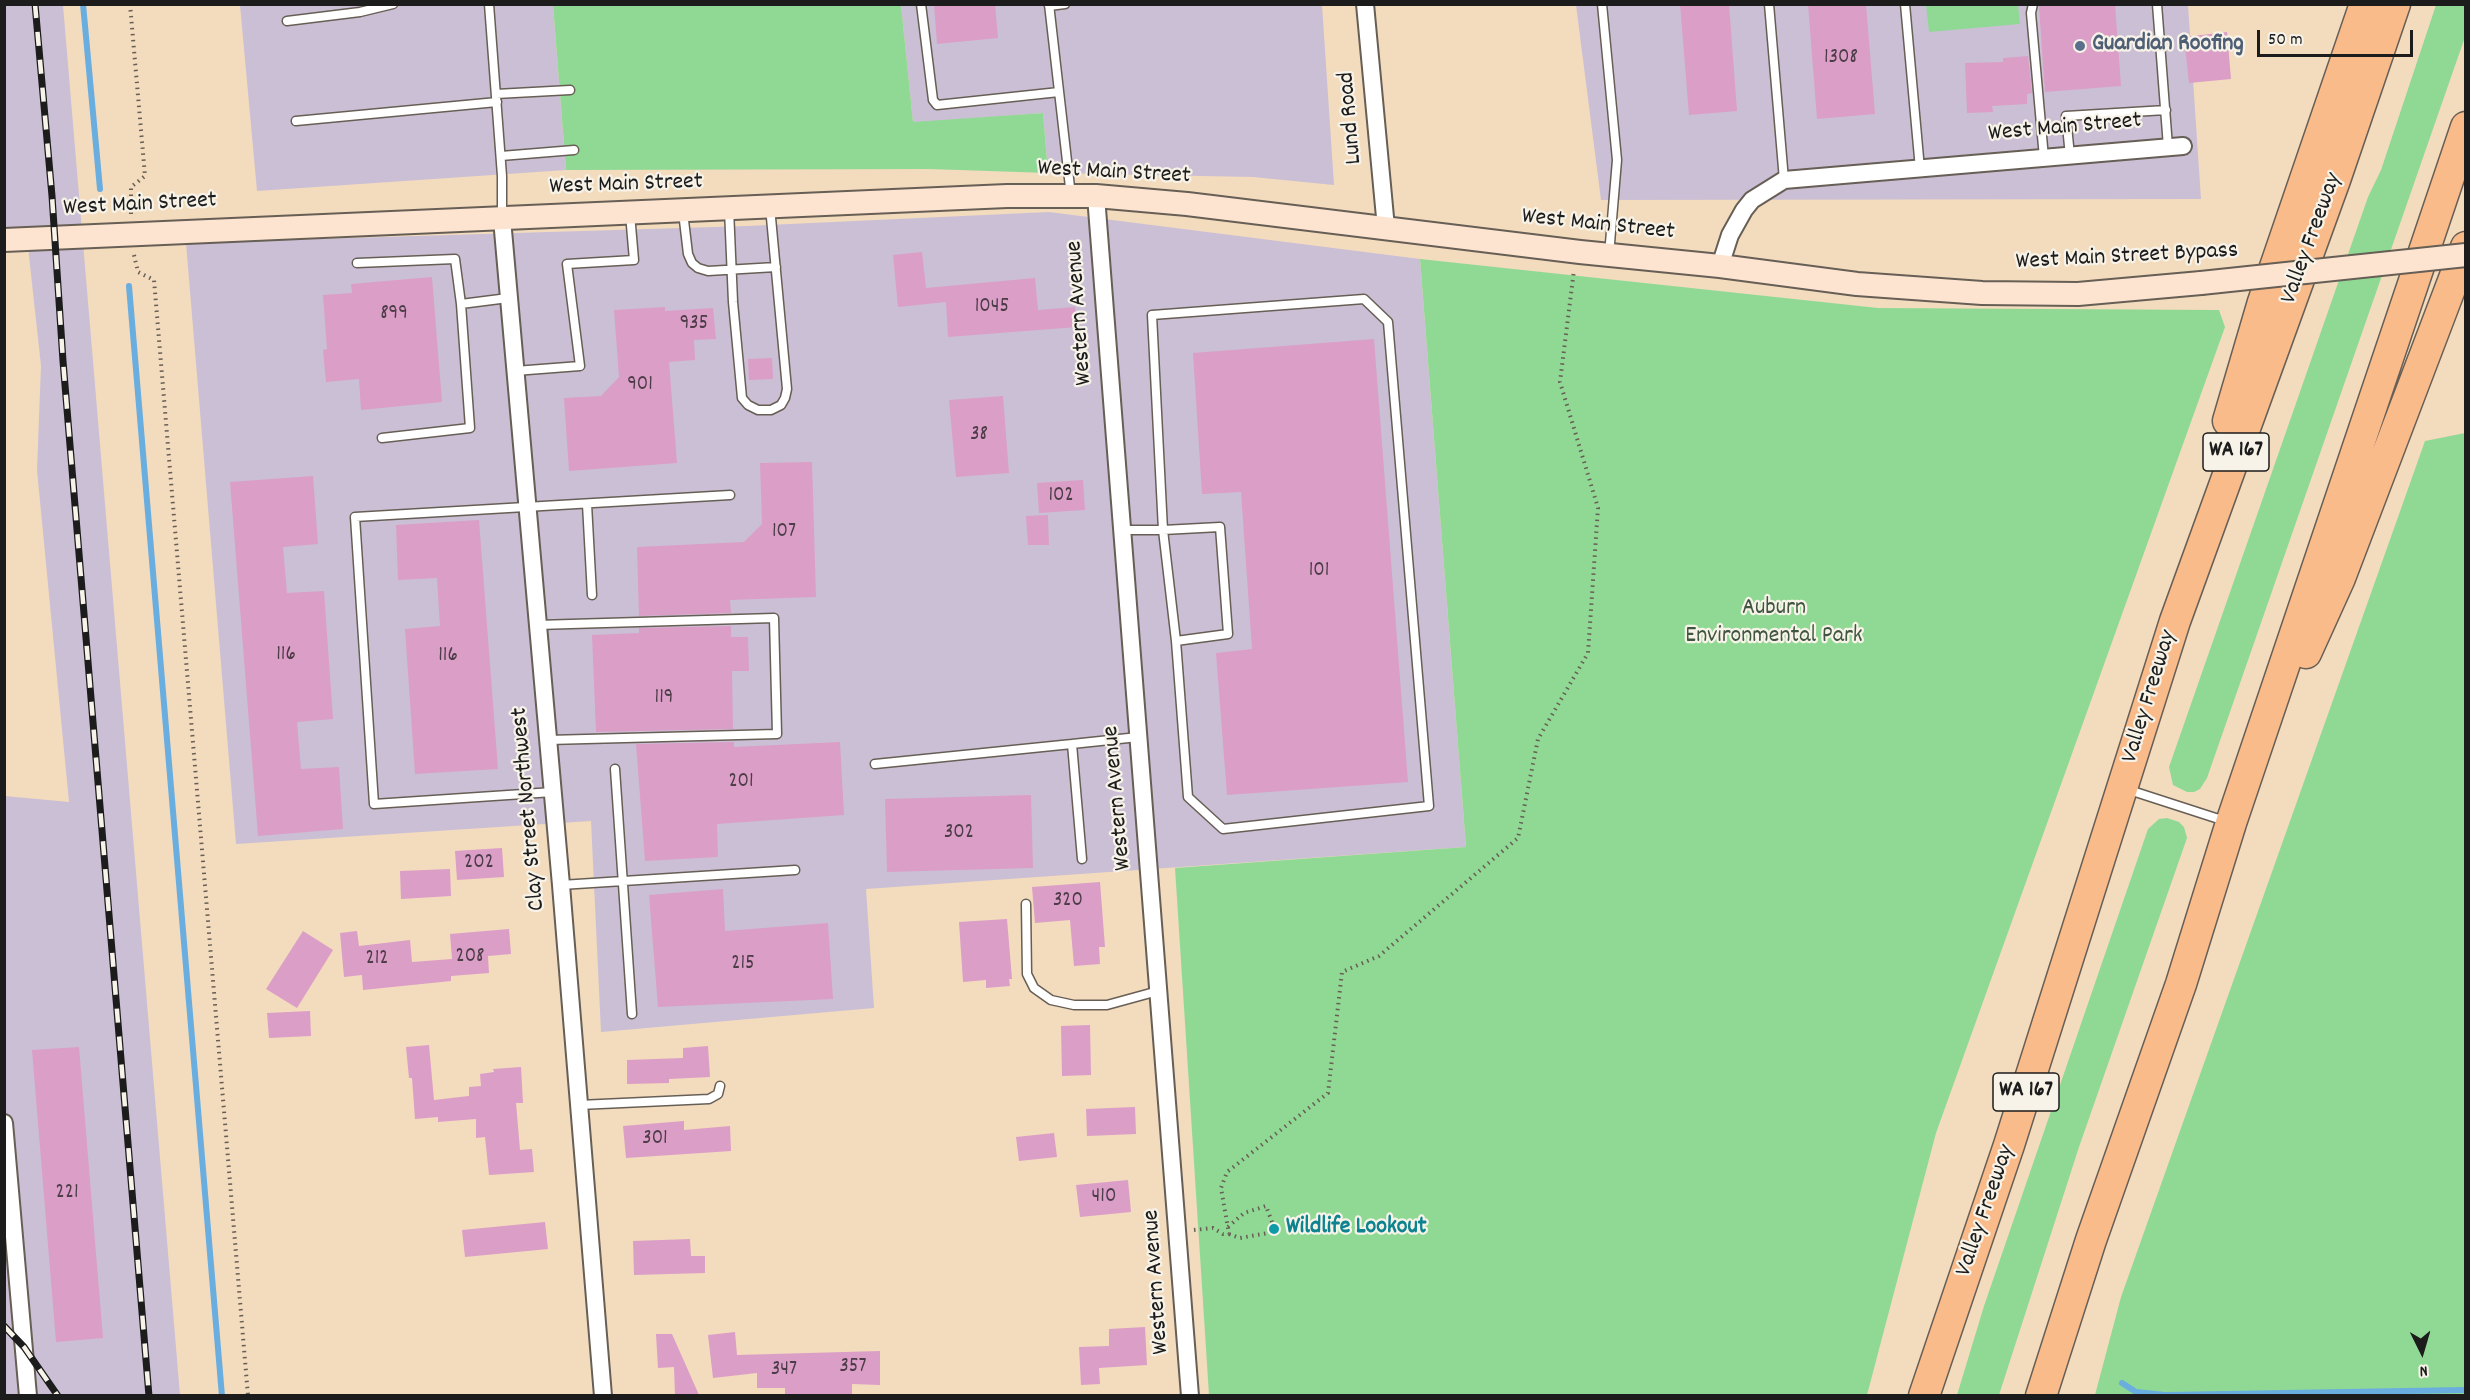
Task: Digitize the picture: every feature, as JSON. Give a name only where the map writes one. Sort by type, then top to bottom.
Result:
[{"type":"highway","points":[[2190,581],[2207,493],[2263,302],[2365,4]]},
{"type":"highway","name":"Valley Freeway","points":[[1924,1395],[2009,1145],[2190,581],[2335,180],[2395,4]]},
{"type":"highway","points":[[2041,1395],[2091,1240],[2181,984],[2231,823],[2466,127]]},
{"type":"highway","points":[[2231,823],[2340,578],[2466,246]]},
{"type":"main road","name":"West Main Street","points":[[4,240],[1007,196],[1096,196],[1720,266]]},
{"type":"main road","name":"West Main Street Bypass","points":[[1720,266],[1857,284],[1982,292],[2078,294],[2466,255]]},
{"type":"street","name":"Lund Road","points":[[1365,4],[1386,228]]},
{"type":"street","name":"West Main Street","points":[[1720,266],[1730,235],[1744,210],[1752,200],[1784,180],[2176,146]]},
{"type":"street","name":"Western Avenue","points":[[1096,196],[1190,1395]]},
{"type":"street","name":"Clay Street Northwest","points":[[502,219],[603,1395]]},
{"type":"street","points":[[4,1123],[28,1395]]},
{"type":"lane","points":[[287,21],[360,12],[393,4]]},
{"type":"lane","points":[[489,4],[501,156],[502,219]]},
{"type":"lane","points":[[921,4],[933,100],[937,105],[1059,92]]},
{"type":"lane","points":[[1065,4],[1049,5],[1071,196]]},
{"type":"lane","points":[[1602,4],[1617,160],[1609,255]]},
{"type":"lane","points":[[1769,4],[1784,180]]},
{"type":"lane","points":[[1905,4],[1920,169]]},
{"type":"lane","points":[[2033,4],[2031,13],[2044,158]]},
{"type":"lane","name":"West Main Street","points":[[2157,4],[2166,110],[2176,146]]},
{"type":"lane","points":[[296,121],[570,90]]},
{"type":"lane","points":[[2070,156],[2066,116],[2166,110]]},
{"type":"lane","points":[[501,156],[574,150]]},
{"type":"lane","points":[[729,209],[742,398],[748,405],[758,410],[771,410],[781,405],[787,389],[770,207]]},
{"type":"lane","points":[[683,211],[688,254],[692,263],[708,271],[776,267]]},
{"type":"lane","points":[[515,371],[580,366],[567,264],[634,260],[629,213]]},
{"type":"lane","points":[[357,263],[455,259],[470,428],[382,438]]},
{"type":"lane","points":[[460,304],[508,298]]},
{"type":"lane","points":[[1364,299],[1388,322],[1429,806],[1223,829],[1188,797],[1176,641],[1163,530],[1152,315],[1364,299]]},
{"type":"lane","points":[[553,792],[374,804],[355,517],[730,495]]},
{"type":"lane","points":[[586,504],[592,595]]},
{"type":"lane","points":[[1122,531],[1220,527],[1228,634],[1176,641]]},
{"type":"lane","points":[[537,625],[774,618],[777,734],[548,740]]},
{"type":"lane","points":[[875,764],[1138,737]]},
{"type":"lane","points":[[1072,744],[1082,859]]},
{"type":"lane","points":[[615,769],[632,1014]]},
{"type":"lane","points":[[2123,788],[2231,823]]},
{"type":"lane","points":[[561,885],[795,870]]},
{"type":"lane","points":[[1026,904],[1027,974],[1034,988],[1051,1000],[1074,1005],[1107,1005],[1158,991]]},
{"type":"lane","points":[[579,1105],[709,1099],[718,1094],[720,1086]]},
{"type":"path","points":[[130,4],[145,176],[131,187],[129,200],[132,223]]},
{"type":"path","points":[[133,245],[138,272],[154,280],[248,1395]]},
{"type":"path","points":[[1228,1234],[1221,1188],[1227,1172],[1328,1093],[1342,972],[1379,956],[1518,838],[1538,740],[1588,653],[1598,508],[1560,382],[1574,273]]},
{"type":"path","points":[[1228,1227],[1244,1213],[1266,1206],[1272,1222]]},
{"type":"path","points":[[1179,1232],[1213,1228],[1223,1234],[1240,1238],[1268,1233]]},
{"type":"shaded area","points":[[4,5],[63,5],[180,1395],[5,1395],[5,796],[69,802],[37,470],[41,366],[26,228],[5,237]]},
{"type":"shaded area","points":[[240,5],[553,5],[566,170],[257,191]]},
{"type":"shaded area","points":[[901,5],[1322,5],[1334,185],[1253,177],[1048,173],[1043,113],[913,123]]},
{"type":"shaded area","points":[[1576,5],[2188,5],[2201,199],[1601,200]]},
{"type":"shaded area","points":[[1049,212],[1420,259],[1466,847],[866,889],[874,1008],[601,1032],[591,821],[236,844],[186,243],[747,226]]},
{"type":"green space","points":[[553,5],[901,5],[913,122],[1043,113],[1048,173],[929,169],[566,170]]},
{"type":"green space","points":[[1926,5],[2018,5],[2020,24],[1929,32]]},
{"type":"green space","points":[[2436,5],[2465,5],[2465,37],[2207,778],[2200,789],[2187,792],[2173,785],[2169,767],[2368,197],[2381,170]]},
{"type":"green space","name":"Auburn Environmental Park","points":[[1420,259],[1878,308],[2219,310],[2225,327],[1936,1133],[1867,1395],[1209,1395],[1175,868],[1466,847]]},
{"type":"green space","points":[[2465,433],[2465,1395],[2095,1395],[2121,1297],[2425,441]]},
{"type":"green space","points":[[2167,818],[2179,822],[2184,827],[2187,838],[2079,1147],[1999,1395],[1957,1395],[1984,1306],[2148,829],[2159,819]]},
{"type":"building","points":[[934,4],[995,4],[998,38],[937,44]]},
{"type":"building","points":[[1680,4],[1729,4],[1737,111],[1689,115]]},
{"type":"building","points":[[1808,4],[1866,4],[1875,114],[1817,119]]},
{"type":"building","name":"Guardian Roofing","points":[[2115,4],[2121,86],[2045,92],[2039,6]]},
{"type":"building","points":[[2227,32],[2231,79],[2189,83],[2184,37]]},
{"type":"building","points":[[2028,56],[2032,93],[2027,94],[2027,104],[1992,106],[1993,112],[1967,113],[1965,63],[2003,62],[2003,58]]},
{"type":"building","points":[[922,252],[926,288],[1035,278],[1038,310],[1075,307],[1077,327],[948,337],[946,302],[898,307],[893,255]]},
{"type":"building","points":[[432,277],[442,402],[361,410],[359,379],[326,382],[323,350],[327,349],[323,295],[352,293],[351,284]]},
{"type":"building","points":[[665,307],[665,311],[713,308],[716,339],[694,340],[695,360],[669,362],[677,463],[569,471],[564,398],[601,396],[619,377],[614,310]]},
{"type":"building","points":[[1374,339],[1408,782],[1227,795],[1216,653],[1252,649],[1241,492],[1202,494],[1193,353]]},
{"type":"building","points":[[772,358],[773,379],[749,380],[748,359]]},
{"type":"building","points":[[1003,396],[1009,473],[956,477],[949,400]]},
{"type":"building","points":[[812,462],[816,597],[730,600],[731,613],[639,616],[637,547],[744,542],[762,524],[760,463]]},
{"type":"building","points":[[313,476],[318,544],[283,547],[287,593],[324,591],[333,719],[297,722],[301,769],[339,767],[343,829],[258,836],[230,482]]},
{"type":"building","points":[[1083,480],[1085,510],[1039,513],[1037,483]]},
{"type":"building","points":[[1048,515],[1049,545],[1028,545],[1026,516]]},
{"type":"building","points":[[479,520],[498,769],[415,774],[405,629],[440,626],[437,578],[398,580],[396,525]]},
{"type":"building","points":[[731,626],[731,637],[748,637],[749,671],[732,671],[733,729],[596,732],[592,635],[639,633],[639,628]]},
{"type":"building","points":[[734,742],[734,747],[840,742],[844,815],[717,824],[718,857],[645,861],[636,744]]},
{"type":"building","points":[[1031,795],[1033,868],[887,872],[885,799]]},
{"type":"building","points":[[502,848],[504,877],[457,880],[455,851]]},
{"type":"building","points":[[450,869],[451,896],[401,899],[400,871]]},
{"type":"building","points":[[1100,882],[1105,947],[1099,947],[1100,964],[1074,966],[1070,920],[1035,923],[1032,887]]},
{"type":"building","points":[[723,889],[725,931],[828,923],[833,999],[658,1007],[649,895]]},
{"type":"building","points":[[1007,919],[1012,979],[1009,979],[1010,986],[986,988],[986,980],[963,982],[959,922]]},
{"type":"building","points":[[509,929],[511,954],[488,956],[489,973],[451,976],[451,981],[363,990],[362,975],[344,977],[340,933],[357,931],[359,946],[410,940],[412,962],[452,959],[450,934]]},
{"type":"building","points":[[303,931],[333,950],[297,1008],[266,989]]},
{"type":"building","points":[[310,1011],[311,1036],[269,1038],[267,1013]]},
{"type":"building","points":[[1090,1025],[1091,1075],[1062,1076],[1061,1026]]},
{"type":"building","points":[[429,1045],[434,1100],[469,1096],[469,1087],[481,1086],[480,1074],[494,1072],[493,1069],[521,1067],[523,1103],[516,1103],[520,1150],[532,1149],[534,1172],[489,1175],[485,1137],[476,1138],[476,1119],[438,1122],[438,1117],[415,1119],[412,1078],[409,1078],[406,1047]]},
{"type":"building","points":[[708,1046],[710,1077],[669,1079],[669,1083],[627,1084],[627,1060],[683,1058],[683,1048]]},
{"type":"building","points":[[79,1047],[103,1338],[56,1342],[32,1050]]},
{"type":"building","points":[[1135,1107],[1136,1134],[1087,1136],[1086,1109]]},
{"type":"building","points":[[684,1121],[684,1130],[730,1126],[731,1151],[626,1158],[623,1126]]},
{"type":"building","points":[[1054,1133],[1057,1157],[1019,1161],[1016,1137]]},
{"type":"building","points":[[1128,1180],[1131,1212],[1080,1217],[1076,1185]]},
{"type":"building","points":[[545,1222],[548,1249],[465,1257],[462,1230]]},
{"type":"building","points":[[690,1239],[691,1256],[705,1256],[705,1273],[634,1275],[633,1241]]},
{"type":"building","points":[[1145,1327],[1147,1365],[1099,1368],[1100,1384],[1081,1385],[1079,1347],[1109,1346],[1109,1329]]},
{"type":"building","points":[[735,1332],[737,1355],[880,1351],[880,1385],[852,1384],[852,1395],[785,1395],[785,1388],[757,1388],[757,1373],[713,1378],[708,1335]]},
{"type":"building","points":[[656,1334],[672,1334],[699,1395],[675,1395],[674,1367],[658,1368]]},
{"type":"waterway","points":[[83,4],[100,189]]},
{"type":"waterway","points":[[129,286],[222,1396]]},
{"type":"waterway","points":[[2122,1383],[2136,1392],[2165,1395],[2466,1390]]},
{"type":"railway","points":[[35,4],[149,1396]]},
{"type":"railway","points":[[4,1326],[24,1347],[58,1396]]},
{"type":"place","name":"Guardian Roofing","points":[[2080,46]]},
{"type":"place","name":"Wildlife Lookout","points":[[1274,1229]]}]
